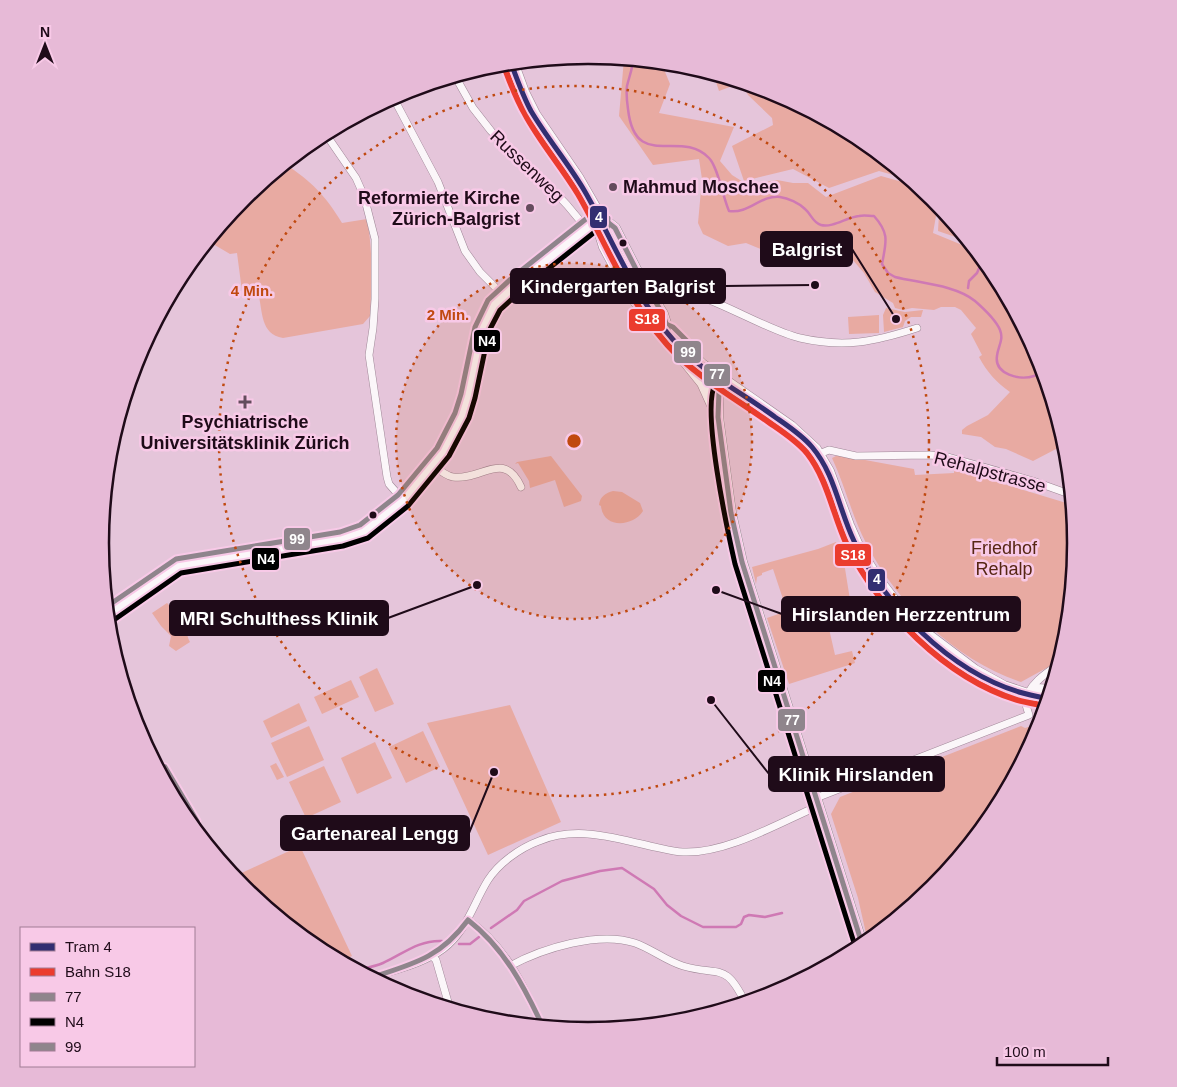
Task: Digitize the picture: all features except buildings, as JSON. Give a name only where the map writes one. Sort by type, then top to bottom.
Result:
[{"type":"main road","points":[[516,70],[533,109],[582,184],[601,217],[615,228],[663,314],[669,333],[681,346],[722,378],[800,433],[819,454],[831,476],[861,552],[896,604],[926,633],[975,670],[1004,686],[1028,694],[1036,703],[1041,704]]},
{"type":"main road","points":[[601,217],[599,235],[626,288],[650,323],[657,329],[669,333]]},
{"type":"main road","points":[[681,346],[681,357],[698,378],[718,417]]},
{"type":"main road","points":[[707,394],[722,378]]},
{"type":"main road","points":[[722,378],[718,397],[718,417],[732,513],[742,562],[860,938]]},
{"type":"main road","points":[[1028,694],[1037,689],[1046,690]]},
{"type":"street","name":"Russenweg","points":[[458,82],[473,108],[491,131],[538,182],[549,186],[587,228]]},
{"type":"street","points":[[398,103],[438,182],[465,251],[480,272],[503,295]]},
{"type":"street","points":[[330,140],[356,178],[364,196],[375,239],[374,328],[369,355],[387,477],[389,484],[403,500]]},
{"type":"street","points":[[114,611],[178,566],[191,562],[342,539],[364,532],[403,500],[433,466],[448,443],[462,416],[482,329],[491,310],[503,295],[601,217]]},
{"type":"street","points":[[648,290],[663,288],[682,291],[770,328],[799,338],[830,343],[876,341],[917,328]]},
{"type":"street","name":"Rehalpstrasse","points":[[819,454],[829,450],[856,456],[930,455],[948,457],[1033,481],[1065,493]]},
{"type":"street","points":[[433,466],[448,476],[456,478],[496,468],[506,469],[514,474],[521,487]]},
{"type":"street","points":[[378,975],[432,956],[443,949],[455,938],[468,920],[489,879],[518,852],[540,840],[564,834],[604,835],[674,852],[696,852],[739,840],[817,802],[1029,715],[1026,704],[1028,694],[1035,683],[1051,671]]},
{"type":"street","points":[[468,920],[491,938],[510,966],[539,1020]]},
{"type":"street","points":[[510,966],[539,954],[579,942],[597,938],[616,939],[641,945],[682,966],[714,971],[726,975],[735,982],[743,998]]},
{"type":"street","points":[[432,956],[436,960],[448,1002]]},
{"type":"green space","points":[[623,65],[664,70],[670,84],[659,113],[734,127],[720,161],[732,175],[748,185],[777,180],[808,183],[826,197],[881,176],[905,183],[925,201],[936,216],[933,233],[965,246],[1004,304],[1019,331],[1043,389],[1059,450],[1056,449],[1033,461],[1006,449],[995,447],[981,437],[962,434],[962,430],[988,415],[1010,392],[992,376],[979,357],[982,355],[971,334],[976,328],[961,310],[955,307],[941,307],[934,310],[912,308],[903,310],[895,308],[893,303],[875,292],[864,273],[852,259],[820,262],[809,257],[804,251],[765,243],[763,250],[746,243],[728,246],[703,234],[698,223],[702,179],[699,159],[653,165],[619,116]]},
{"type":"green space","points":[[716,81],[733,86],[719,91]]},
{"type":"green space","points":[[745,90],[801,113],[855,145],[897,176],[879,171],[829,188],[793,169],[744,181],[732,146],[773,125],[772,118],[748,95]]},
{"type":"green space","points":[[290,168],[317,190],[342,223],[367,219],[371,255],[370,316],[363,324],[283,338],[276,336],[266,327],[258,292],[242,291],[237,253],[230,254],[214,244],[249,204]]},
{"type":"green space","points":[[939,216],[958,238],[938,231]]},
{"type":"green space","points":[[886,308],[905,312],[923,310],[921,317],[911,317],[905,321],[903,327],[884,332],[883,315]]},
{"type":"green space","points":[[879,315],[879,333],[849,334],[848,317]]},
{"type":"green space","name":"Friedhof Rehalp","points":[[838,455],[914,469],[915,475],[954,473],[954,469],[1066,503],[1067,575],[1064,606],[1053,665],[1021,682],[997,673],[974,660],[931,628],[894,588],[879,566],[866,543],[832,458]]},
{"type":"green space","points":[[551,456],[582,496],[581,501],[564,507],[555,480],[530,488],[529,481],[518,463],[515,464],[517,462]]},
{"type":"green space","points":[[613,491],[622,492],[640,503],[643,511],[626,523],[613,522],[607,519],[599,505],[604,495]]},
{"type":"green space","points":[[836,542],[843,556],[851,606],[845,607],[840,598],[829,600],[825,611],[835,655],[852,651],[855,663],[789,684],[767,618],[787,611],[773,569],[757,577],[756,584],[752,567],[818,549]]},
{"type":"green space","points":[[167,603],[185,623],[190,642],[176,651],[169,646],[171,636],[152,613]]},
{"type":"green space","points":[[377,668],[394,704],[375,712],[359,677]]},
{"type":"green space","points":[[351,680],[359,697],[322,714],[314,697]]},
{"type":"green space","points":[[299,703],[307,721],[271,738],[263,721]]},
{"type":"green space","points":[[510,705],[561,822],[488,855],[427,723]]},
{"type":"green space","points":[[309,726],[324,760],[287,777],[271,743]]},
{"type":"green space","points":[[1021,726],[1025,728],[1032,726],[1004,783],[969,836],[928,883],[881,924],[866,934],[858,898],[831,814],[840,797]]},
{"type":"green space","points":[[423,731],[440,767],[406,783],[389,747]]},
{"type":"green space","points":[[375,742],[392,778],[357,794],[341,758]]},
{"type":"green space","points":[[276,763],[284,777],[277,780],[270,766]]},
{"type":"green space","points":[[324,766],[341,802],[306,818],[289,782]]},
{"type":"green space","points":[[300,846],[352,956],[348,958],[296,924],[240,874]]},
{"type":"waterway","points":[[632,66],[627,86],[628,109],[632,128],[640,139],[649,144],[685,147],[697,150],[709,158],[715,168],[729,211],[743,210],[766,199],[780,197],[800,205],[821,225],[835,224],[859,216],[874,216],[885,233],[882,264],[888,273],[895,277],[958,291],[975,301],[996,322],[1000,330],[1001,337],[997,362],[1004,372],[1022,378],[1037,374]]},
{"type":"waterway","points":[[968,288],[969,281],[977,273],[980,267]]},
{"type":"waterway","points":[[491,928],[517,910],[524,901],[562,881],[600,871],[622,868],[654,889],[667,905],[681,916],[703,927],[736,927],[741,924],[744,917],[749,915],[765,917],[782,913]]},
{"type":"waterway","points":[[459,944],[470,944],[479,937]]},
{"type":"waterway","points":[[365,968],[380,964],[418,945],[442,941]]},
{"type":"tram line","name":"4","points":[[514,70],[531,111],[584,190],[628,274],[653,315],[694,360],[717,378],[790,427],[812,447],[826,469],[854,541],[867,565],[883,589],[902,612],[922,633],[968,669],[993,682],[1019,692],[1043,698]]},
{"type":"rail line","name":"S18","points":[[506,71],[522,108],[537,134],[578,194],[622,278],[647,319],[678,356],[711,383],[785,433],[807,453],[825,486],[847,545],[877,594],[918,639],[965,676],[991,690],[1017,700],[1040,705]]},
{"type":"transit line","name":"N4","points":[[509,71],[529,116],[584,201],[611,258],[643,311],[684,357],[716,383],[712,396],[713,442],[735,564],[854,943]]},
{"type":"transit line","name":"99","points":[[113,602],[176,559],[340,532],[360,525],[398,495],[437,448],[455,413],[461,394],[475,327],[488,300],[513,277],[596,211]]},
{"type":"transit line","name":"77","points":[[601,217],[615,228],[641,279],[663,314],[669,333],[695,359],[726,381],[719,391],[718,417],[731,513],[742,562],[860,938]]},
{"type":"transit line","name":"99","points":[[608,218],[607,234],[637,293],[656,318],[673,327],[687,341],[688,355],[695,364]]},
{"type":"transit line","name":"N4","points":[[115,619],[181,573],[343,546],[368,538],[408,506],[449,456],[469,418],[489,331],[500,310],[523,289],[606,223]]},
{"type":"transit line","name":"99","points":[[165,767],[193,815]]},
{"type":"transit line","name":"77","points":[[468,920],[503,955],[540,1020]]},
{"type":"transit line","name":"77","points":[[379,975],[425,958],[447,943],[468,920]]},
{"type":"place","name":"Mahmud Moschee","points":[[613,187]]},
{"type":"place","name":"Reformierte Kirche Zürich-Balgrist","points":[[530,208]]},
{"type":"place","name":"Kindergarten Balgrist","points":[[815,285]]},
{"type":"place","name":"Balgrist","points":[[896,319]]},
{"type":"place","name":"Psychiatrische Universitätsklinik Zürich","points":[[245,402]]},
{"type":"place","name":"MRI Schulthess Klinik","points":[[477,585]]},
{"type":"place","name":"Hirslanden Herzzentrum","points":[[716,590]]},
{"type":"place","name":"Klinik Hirslanden","points":[[711,700]]},
{"type":"place","name":"Gartenareal Lengg","points":[[494,772]]}]
